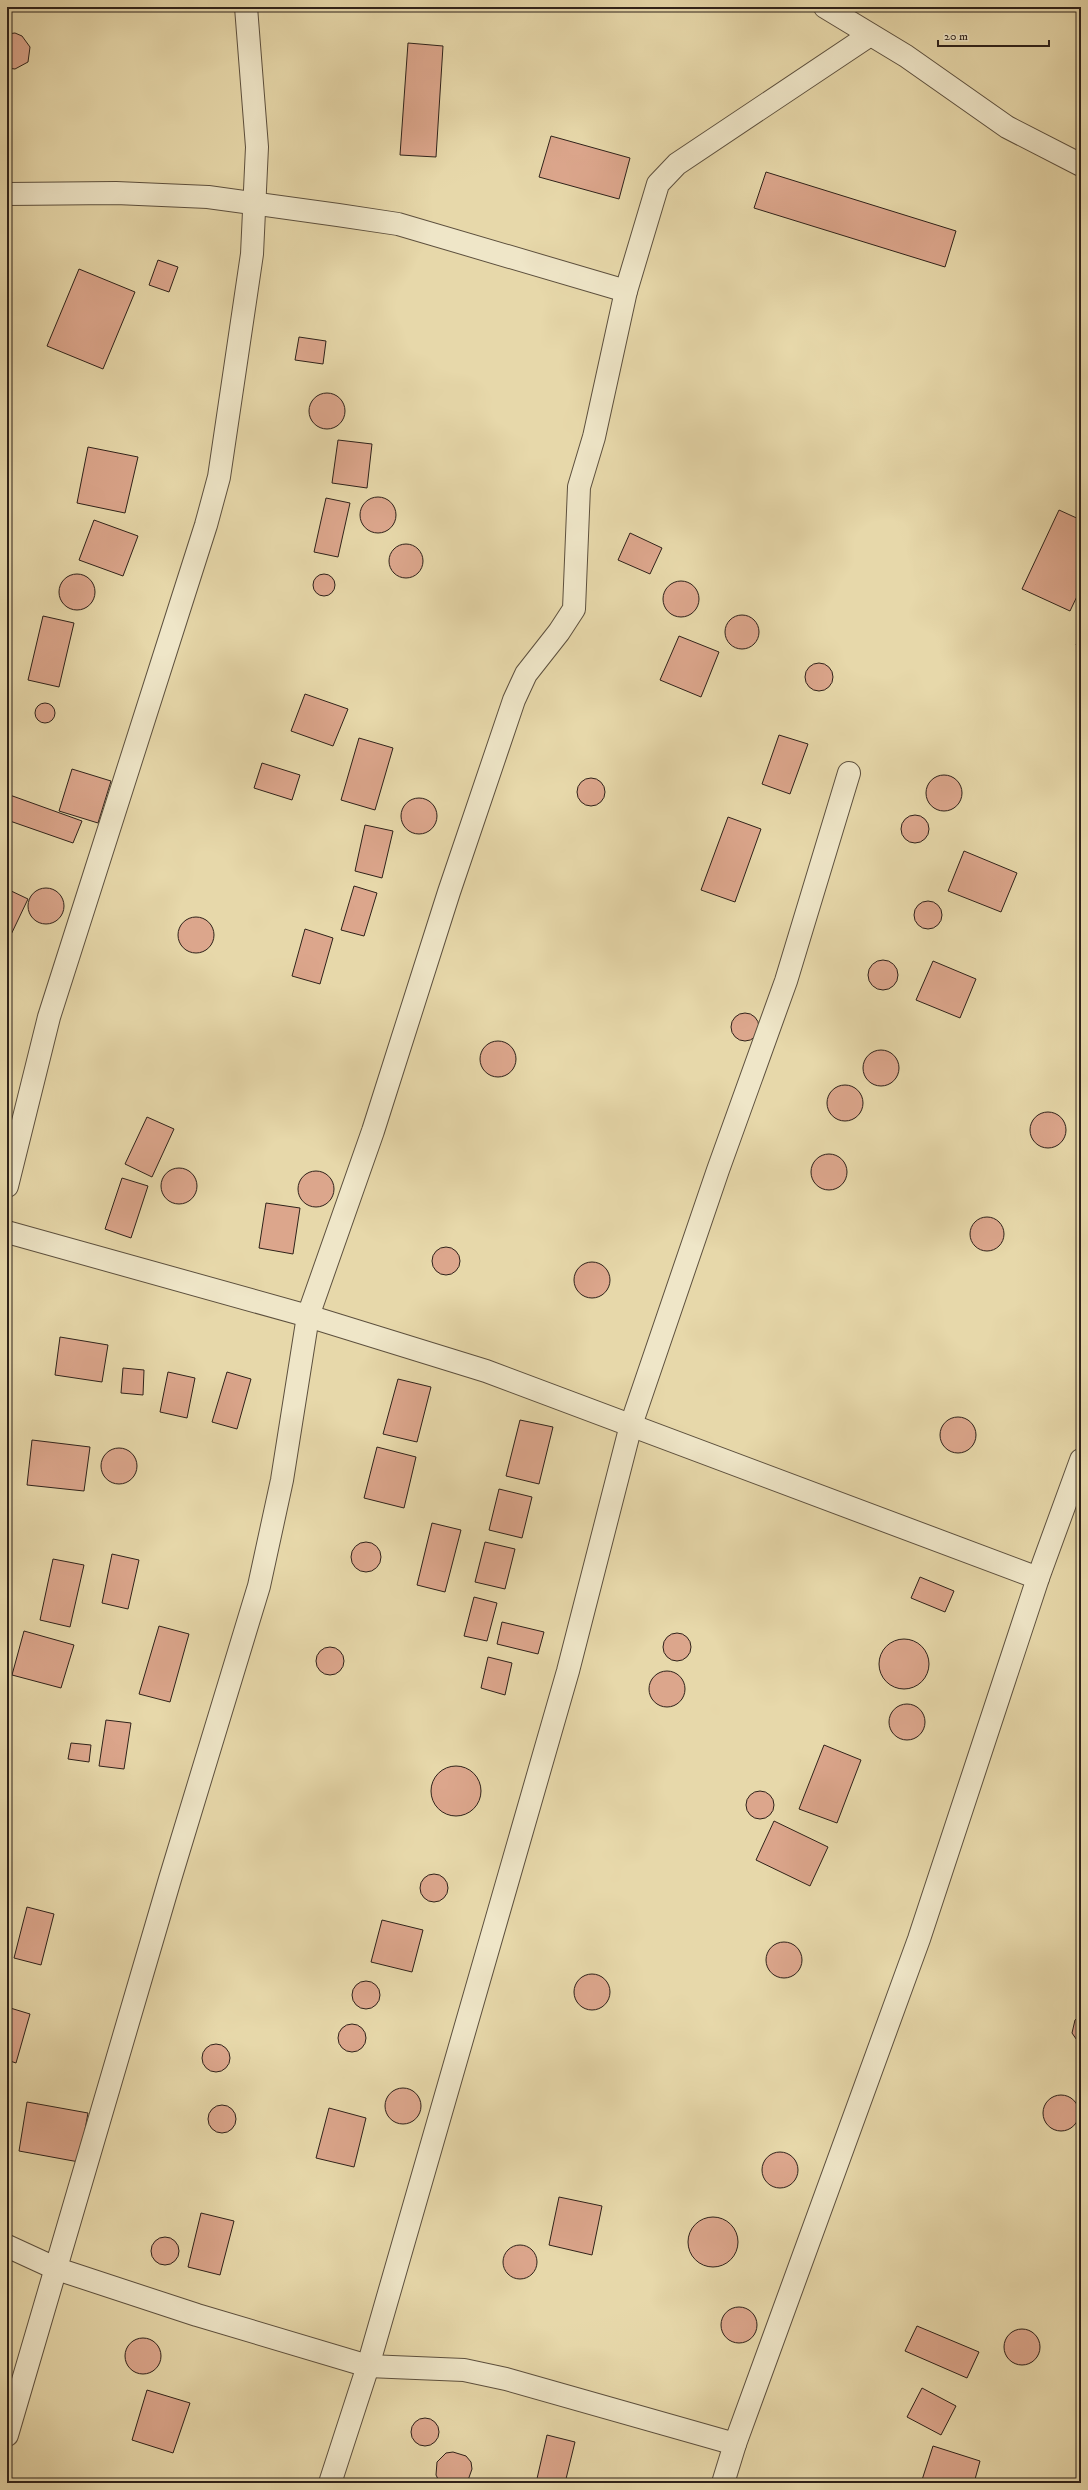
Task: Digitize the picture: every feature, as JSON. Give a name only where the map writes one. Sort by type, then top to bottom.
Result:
[{"type":"street","points":[[7,1186],[50,1017],[206,525],[219,477],[252,254],[255,203],[257,147],[246,7]]},
{"type":"street","points":[[825,7],[906,56],[1007,127],[1081,165]]},
{"type":"street","points":[[7,2435],[57,2269],[170,1879],[259,1586],[282,1480],[308,1316],[373,1131],[449,892],[514,700],[526,674],[559,632],[574,609],[579,487],[594,437],[626,291],[658,184],[666,173],[870,35]]},
{"type":"street","points":[[7,194],[116,193],[208,197],[398,224],[626,291]]},
{"type":"street","points":[[330,2483],[368,2366],[568,1671],[632,1426],[718,1170],[786,981],[849,772]]},
{"type":"street","points":[[7,1232],[308,1316],[486,1371],[1038,1578]]},
{"type":"street","points":[[723,2483],[735,2444],[919,1939],[1038,1578],[1081,1460]]},
{"type":"street","points":[[7,2246],[57,2269],[197,2315],[368,2366],[464,2370],[506,2379],[735,2444]]},
{"type":"building","points":[[15,33],[22,36],[30,47],[28,62],[15,69],[7,68],[7,34]]},
{"type":"building","points":[[408,43],[443,46],[436,157],[400,155]]},
{"type":"building","points":[[551,136],[630,158],[619,199],[539,177]]},
{"type":"building","points":[[766,172],[956,231],[945,267],[754,208]]},
{"type":"building","points":[[158,260],[178,267],[169,292],[149,285]]},
{"type":"building","points":[[79,269],[135,292],[103,369],[47,346]]},
{"type":"building","points":[[299,337],[326,341],[323,364],[295,360]]},
{"type":"building","points":[[331,393],[340,398],[344,404],[344,418],[340,424],[331,429],[323,429],[314,424],[310,418],[309,407],[314,398],[320,394]]},
{"type":"building","points":[[338,440],[372,444],[367,488],[332,483]]},
{"type":"building","points":[[88,447],[138,457],[125,513],[77,503]]},
{"type":"building","points":[[382,497],[391,502],[395,508],[395,522],[391,528],[382,533],[374,533],[365,528],[361,522],[360,511],[365,502],[371,498]]},
{"type":"building","points":[[326,498],[350,503],[338,557],[314,552]]},
{"type":"building","points":[[1059,510],[1081,520],[1081,588],[1070,611],[1022,589]]},
{"type":"building","points":[[94,520],[138,536],[123,576],[79,560]]},
{"type":"building","points":[[630,533],[662,548],[650,574],[618,560]]},
{"type":"building","points":[[409,544],[418,549],[422,554],[422,568],[418,573],[413,577],[403,578],[399,577],[390,568],[389,558],[390,554],[399,545]]},
{"type":"building","points":[[81,574],[90,579],[94,585],[94,599],[90,605],[81,610],[73,610],[64,605],[60,599],[59,588],[64,579],[70,575]]},
{"type":"building","points":[[324,574],[332,577],[335,585],[332,593],[324,596],[316,593],[313,585],[316,577]]},
{"type":"building","points":[[685,581],[694,586],[698,592],[698,606],[694,612],[685,617],[677,617],[668,612],[664,606],[663,595],[668,586],[674,582]]},
{"type":"building","points":[[745,615],[754,620],[758,625],[758,639],[754,644],[749,648],[739,649],[735,648],[726,639],[725,629],[726,625],[735,616]]},
{"type":"building","points":[[43,616],[74,623],[59,687],[28,680]]},
{"type":"building","points":[[1081,635],[1081,648],[1076,645]]},
{"type":"building","points":[[679,636],[719,652],[701,697],[660,680]]},
{"type":"building","points":[[819,663],[825,664],[829,667],[832,671],[832,683],[829,687],[825,690],[819,691],[813,690],[809,687],[806,683],[805,677],[806,671],[809,667],[813,664]]},
{"type":"building","points":[[305,694],[348,709],[333,746],[291,731]]},
{"type":"building","points":[[45,703],[52,706],[55,713],[52,720],[45,723],[38,720],[35,713],[38,706]]},
{"type":"building","points":[[779,735],[808,744],[790,794],[762,784]]},
{"type":"building","points":[[359,738],[393,748],[375,810],[341,800]]},
{"type":"building","points":[[262,763],[300,775],[292,800],[254,788]]},
{"type":"building","points":[[72,769],[111,781],[98,823],[59,811]]},
{"type":"building","points":[[948,775],[957,780],[961,786],[961,800],[957,806],[948,811],[940,811],[931,806],[927,800],[926,789],[931,780],[937,776]]},
{"type":"building","points":[[591,778],[597,779],[601,782],[604,786],[604,798],[601,802],[597,805],[591,806],[585,805],[581,802],[578,798],[577,792],[578,786],[581,782],[585,779]]},
{"type":"building","points":[[7,794],[82,821],[73,843],[7,820]]},
{"type":"building","points":[[423,798],[432,803],[436,809],[436,823],[432,829],[423,834],[415,834],[406,829],[402,823],[401,812],[406,803],[412,799]]},
{"type":"building","points":[[915,815],[921,816],[925,819],[928,823],[928,835],[925,839],[921,842],[915,843],[909,842],[905,839],[902,835],[901,829],[902,823],[905,819],[909,816]]},
{"type":"building","points":[[728,817],[761,829],[735,902],[701,890]]},
{"type":"building","points":[[365,825],[393,831],[382,878],[355,871]]},
{"type":"building","points":[[964,851],[1017,873],[1001,912],[948,891]]},
{"type":"building","points":[[354,886],[377,893],[364,936],[341,930]]},
{"type":"building","points":[[50,888],[59,893],[63,899],[63,913],[59,919],[50,924],[42,924],[33,919],[29,913],[28,902],[33,893],[39,889]]},
{"type":"building","points":[[7,889],[28,899],[7,943]]},
{"type":"building","points":[[928,901],[934,902],[938,905],[941,909],[941,921],[938,925],[934,928],[928,929],[922,928],[918,925],[915,921],[914,915],[915,909],[918,905],[922,902]]},
{"type":"building","points":[[200,917],[209,922],[213,928],[213,942],[209,948],[200,953],[192,953],[183,948],[179,942],[178,931],[183,922],[189,918]]},
{"type":"building","points":[[305,929],[333,938],[320,984],[292,976]]},
{"type":"building","points":[[883,960],[893,965],[898,975],[893,985],[883,990],[873,985],[868,975],[873,965]]},
{"type":"building","points":[[933,961],[976,979],[960,1018],[916,1000]]},
{"type":"building","points":[[745,1013],[755,1017],[759,1027],[755,1037],[745,1041],[735,1037],[731,1027],[735,1017]]},
{"type":"building","points":[[502,1041],[511,1046],[515,1052],[515,1066],[511,1072],[502,1077],[494,1077],[485,1072],[481,1066],[480,1055],[485,1046],[491,1042]]},
{"type":"building","points":[[885,1050],[894,1055],[898,1061],[898,1075],[894,1081],[885,1086],[877,1086],[868,1081],[864,1075],[863,1064],[868,1055],[874,1051]]},
{"type":"building","points":[[849,1085],[858,1090],[862,1096],[862,1110],[858,1116],[849,1121],[841,1121],[832,1116],[828,1110],[827,1099],[832,1090],[838,1086]]},
{"type":"building","points":[[1052,1112],[1061,1117],[1065,1123],[1065,1137],[1061,1143],[1052,1148],[1044,1148],[1035,1143],[1031,1137],[1030,1126],[1035,1117],[1041,1113]]},
{"type":"building","points":[[147,1117],[174,1129],[152,1177],[125,1164]]},
{"type":"building","points":[[833,1154],[842,1159],[846,1165],[846,1179],[842,1185],[833,1190],[825,1190],[816,1185],[812,1179],[811,1168],[816,1159],[822,1155]]},
{"type":"building","points":[[183,1168],[192,1173],[196,1179],[196,1193],[192,1199],[183,1204],[175,1204],[166,1199],[162,1193],[161,1182],[166,1173],[172,1169]]},
{"type":"building","points":[[320,1171],[329,1176],[333,1182],[333,1196],[329,1202],[320,1207],[312,1207],[303,1202],[299,1196],[298,1185],[303,1176],[309,1172]]},
{"type":"building","points":[[122,1178],[148,1186],[131,1238],[105,1229]]},
{"type":"building","points":[[266,1203],[300,1208],[293,1254],[259,1248]]},
{"type":"building","points":[[990,1217],[999,1222],[1003,1227],[1003,1241],[999,1246],[994,1250],[984,1251],[980,1250],[971,1241],[970,1231],[971,1227],[980,1218]]},
{"type":"building","points":[[446,1247],[452,1248],[456,1251],[459,1255],[459,1267],[456,1271],[452,1274],[446,1275],[440,1274],[436,1271],[433,1267],[432,1261],[433,1255],[436,1251],[440,1248]]},
{"type":"building","points":[[596,1262],[605,1267],[609,1273],[609,1287],[605,1293],[596,1298],[588,1298],[579,1293],[575,1287],[574,1276],[579,1267],[585,1263]]},
{"type":"building","points":[[60,1337],[108,1345],[102,1382],[55,1375]]},
{"type":"building","points":[[123,1368],[144,1370],[143,1395],[121,1393]]},
{"type":"building","points":[[168,1372],[195,1378],[187,1418],[160,1412]]},
{"type":"building","points":[[227,1372],[251,1379],[237,1429],[212,1422]]},
{"type":"building","points":[[398,1379],[431,1387],[417,1442],[383,1434]]},
{"type":"building","points":[[962,1417],[971,1422],[975,1428],[975,1442],[971,1448],[962,1453],[954,1453],[945,1448],[941,1442],[940,1431],[945,1422],[951,1418]]},
{"type":"building","points":[[520,1420],[553,1427],[539,1484],[506,1476]]},
{"type":"building","points":[[32,1440],[90,1447],[84,1491],[27,1485]]},
{"type":"building","points":[[377,1447],[416,1457],[404,1508],[364,1498]]},
{"type":"building","points":[[123,1448],[132,1453],[136,1459],[136,1473],[132,1479],[123,1484],[115,1484],[106,1479],[102,1473],[101,1462],[106,1453],[112,1449]]},
{"type":"building","points":[[499,1489],[532,1497],[522,1538],[489,1530]]},
{"type":"building","points":[[432,1523],[461,1530],[445,1592],[417,1585]]},
{"type":"building","points":[[366,1542],[376,1547],[381,1557],[376,1567],[366,1572],[356,1567],[351,1557],[356,1547]]},
{"type":"building","points":[[485,1542],[515,1549],[505,1589],[475,1582]]},
{"type":"building","points":[[112,1554],[139,1560],[128,1609],[102,1603]]},
{"type":"building","points":[[53,1559],[84,1565],[70,1627],[40,1620]]},
{"type":"building","points":[[920,1577],[954,1591],[945,1612],[911,1598]]},
{"type":"building","points":[[474,1597],[497,1603],[487,1641],[464,1636]]},
{"type":"building","points":[[502,1622],[544,1632],[538,1654],[497,1644]]},
{"type":"building","points":[[159,1626],[189,1634],[170,1702],[139,1694]]},
{"type":"building","points":[[24,1631],[74,1645],[61,1688],[12,1675]]},
{"type":"building","points":[[677,1633],[683,1634],[687,1637],[690,1641],[690,1653],[687,1657],[683,1660],[677,1661],[671,1660],[667,1657],[664,1653],[663,1647],[664,1641],[667,1637],[671,1634]]},
{"type":"building","points":[[904,1639],[918,1643],[925,1650],[929,1664],[925,1678],[918,1685],[904,1689],[890,1685],[883,1678],[879,1664],[883,1650],[890,1643]]},
{"type":"building","points":[[330,1647],[336,1648],[340,1651],[343,1655],[343,1667],[340,1671],[336,1674],[330,1675],[324,1674],[320,1671],[317,1667],[316,1661],[317,1655],[320,1651],[324,1648]]},
{"type":"building","points":[[488,1657],[512,1663],[505,1695],[481,1688]]},
{"type":"building","points":[[671,1671],[680,1676],[684,1682],[684,1696],[680,1702],[671,1707],[663,1707],[654,1702],[650,1696],[649,1685],[654,1676],[660,1672]]},
{"type":"building","points":[[911,1704],[920,1709],[924,1715],[924,1729],[920,1735],[911,1740],[903,1740],[894,1735],[890,1729],[889,1718],[894,1709],[900,1705]]},
{"type":"building","points":[[106,1720],[131,1723],[124,1769],[99,1766]]},
{"type":"building","points":[[71,1743],[91,1745],[89,1762],[68,1759]]},
{"type":"building","points":[[824,1745],[861,1760],[837,1823],[799,1809]]},
{"type":"building","points":[[456,1766],[466,1768],[474,1773],[479,1781],[481,1791],[479,1801],[474,1809],[466,1814],[456,1816],[446,1814],[438,1809],[433,1801],[431,1791],[433,1781],[438,1773],[446,1768]]},
{"type":"building","points":[[760,1791],[766,1792],[770,1795],[773,1799],[773,1811],[770,1815],[766,1818],[760,1819],[754,1818],[750,1815],[747,1811],[746,1805],[747,1799],[750,1795],[754,1792]]},
{"type":"building","points":[[774,1821],[828,1847],[810,1886],[756,1860]]},
{"type":"building","points":[[434,1874],[440,1875],[444,1878],[447,1882],[447,1894],[444,1898],[440,1901],[434,1902],[428,1901],[424,1898],[421,1894],[420,1888],[421,1882],[424,1878],[428,1875]]},
{"type":"building","points":[[27,1907],[54,1914],[41,1965],[14,1958]]},
{"type":"building","points":[[382,1920],[423,1930],[412,1972],[371,1962]]},
{"type":"building","points":[[788,1942],[797,1947],[801,1953],[801,1967],[797,1973],[788,1978],[780,1978],[771,1973],[767,1967],[766,1956],[771,1947],[777,1943]]},
{"type":"building","points":[[596,1974],[605,1979],[609,1985],[609,1999],[605,2005],[596,2010],[588,2010],[579,2005],[575,1999],[574,1988],[579,1979],[585,1975]]},
{"type":"building","points":[[366,1981],[372,1982],[376,1985],[379,1989],[379,2001],[376,2005],[372,2008],[366,2009],[360,2008],[356,2005],[353,2001],[352,1995],[353,1989],[356,1985],[360,1982]]},
{"type":"building","points":[[7,2007],[30,2014],[16,2063],[7,2060]]},
{"type":"building","points":[[1081,2015],[1081,2046],[1072,2033],[1075,2020]]},
{"type":"building","points":[[352,2024],[358,2025],[362,2028],[365,2032],[365,2044],[362,2048],[358,2051],[352,2052],[346,2051],[342,2048],[339,2044],[338,2038],[339,2032],[342,2028],[346,2025]]},
{"type":"building","points":[[216,2044],[222,2045],[226,2048],[229,2052],[229,2064],[226,2068],[222,2071],[216,2072],[210,2071],[206,2068],[203,2064],[202,2058],[203,2052],[206,2048],[210,2045]]},
{"type":"building","points":[[407,2088],[416,2093],[420,2099],[420,2113],[416,2119],[407,2124],[399,2124],[390,2119],[386,2113],[385,2102],[390,2093],[396,2089]]},
{"type":"building","points":[[1065,2095],[1074,2100],[1078,2106],[1078,2120],[1074,2126],[1065,2131],[1057,2131],[1048,2126],[1044,2120],[1043,2109],[1048,2100],[1054,2096]]},
{"type":"building","points":[[27,2102],[88,2113],[79,2162],[19,2151]]},
{"type":"building","points":[[222,2105],[228,2106],[232,2109],[235,2113],[235,2125],[232,2129],[228,2132],[222,2133],[216,2132],[212,2129],[209,2125],[208,2119],[209,2113],[212,2109],[216,2106]]},
{"type":"building","points":[[329,2108],[366,2118],[354,2167],[316,2158]]},
{"type":"building","points":[[784,2152],[793,2157],[797,2163],[797,2177],[793,2183],[784,2188],[776,2188],[767,2183],[763,2177],[762,2166],[767,2157],[773,2153]]},
{"type":"building","points":[[559,2197],[602,2206],[592,2255],[549,2245]]},
{"type":"building","points":[[201,2213],[234,2221],[220,2275],[188,2267]]},
{"type":"building","points":[[713,2217],[722,2219],[731,2224],[736,2233],[738,2242],[736,2251],[731,2260],[722,2265],[713,2267],[704,2265],[695,2260],[690,2251],[688,2242],[690,2233],[695,2224],[704,2219]]},
{"type":"building","points":[[165,2237],[171,2238],[175,2241],[178,2245],[178,2257],[175,2261],[171,2264],[165,2265],[159,2264],[155,2261],[152,2257],[151,2251],[152,2245],[155,2241],[159,2238]]},
{"type":"building","points":[[523,2245],[532,2250],[536,2255],[536,2269],[532,2274],[527,2278],[517,2279],[513,2278],[504,2269],[503,2259],[504,2255],[513,2246]]},
{"type":"building","points":[[743,2307],[752,2312],[756,2318],[756,2332],[752,2338],[743,2343],[735,2343],[726,2338],[722,2332],[721,2321],[726,2312],[732,2308]]},
{"type":"building","points":[[917,2326],[979,2352],[967,2378],[905,2351]]},
{"type":"building","points":[[1026,2329],[1035,2334],[1039,2340],[1039,2354],[1035,2360],[1026,2365],[1018,2365],[1009,2360],[1005,2354],[1004,2343],[1009,2334],[1015,2330]]},
{"type":"building","points":[[147,2338],[156,2343],[160,2349],[160,2363],[156,2369],[147,2374],[139,2374],[130,2369],[126,2363],[125,2352],[130,2343],[136,2339]]},
{"type":"building","points":[[922,2388],[956,2406],[941,2435],[907,2417]]},
{"type":"building","points":[[147,2390],[190,2403],[173,2453],[132,2440]]},
{"type":"building","points":[[425,2418],[431,2419],[435,2422],[438,2426],[438,2438],[435,2442],[431,2445],[425,2446],[419,2445],[415,2442],[412,2438],[411,2432],[412,2426],[415,2422],[419,2419]]},
{"type":"building","points":[[547,2435],[575,2442],[565,2483],[536,2483]]},
{"type":"building","points":[[933,2446],[980,2461],[974,2483],[921,2483]]},
{"type":"building","points":[[453,2452],[466,2456],[471,2462],[472,2469],[467,2483],[440,2483],[436,2475],[437,2462],[446,2453]]}]
